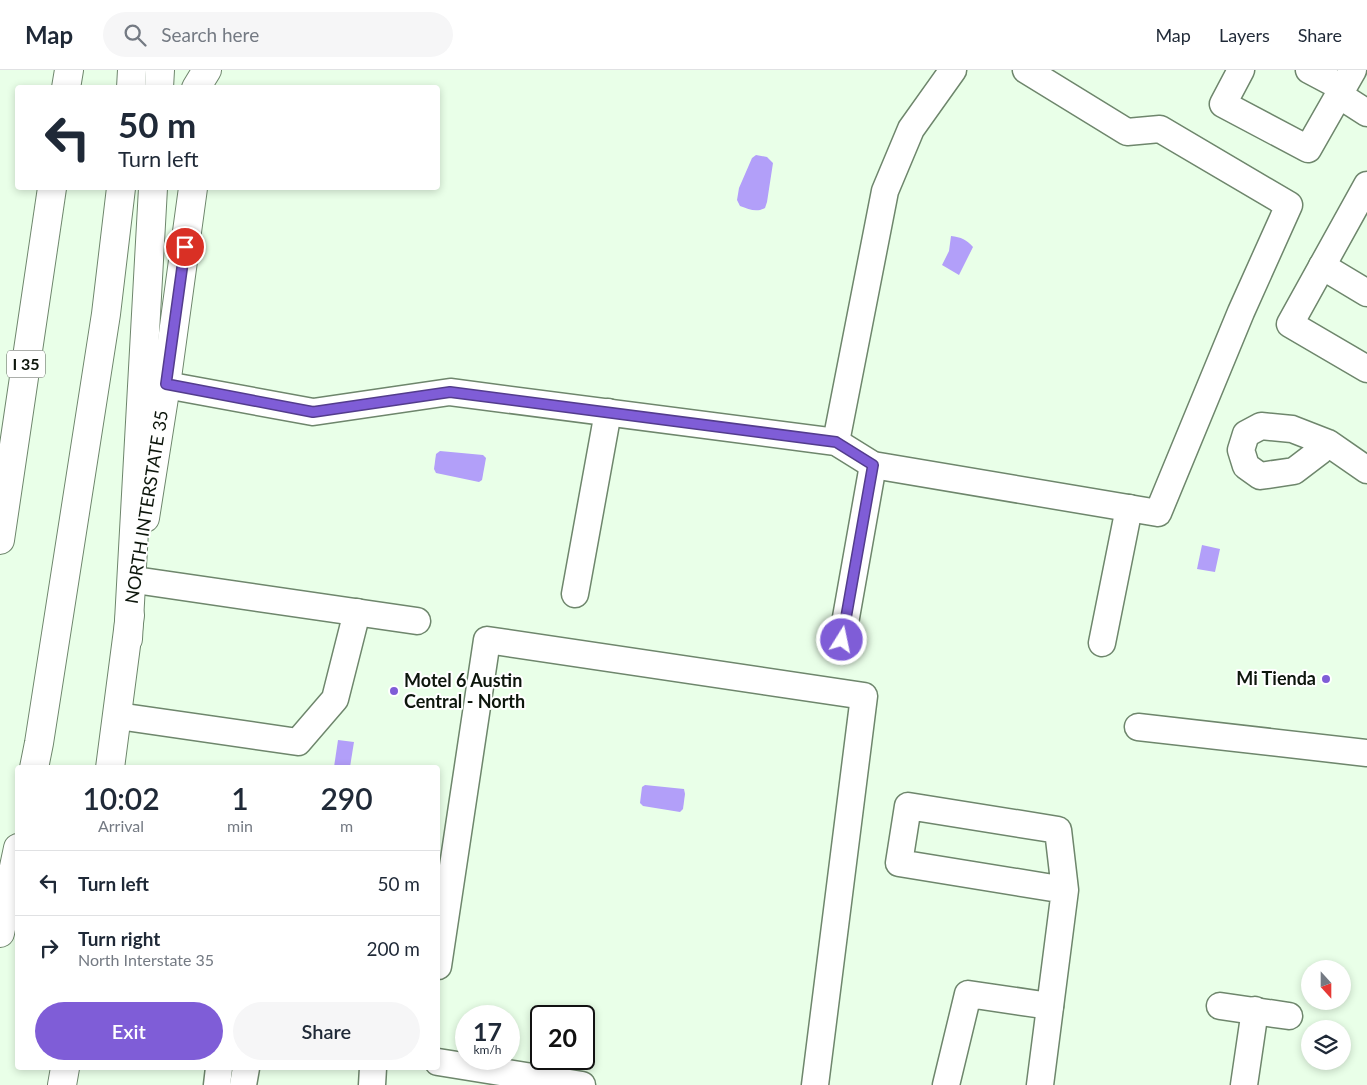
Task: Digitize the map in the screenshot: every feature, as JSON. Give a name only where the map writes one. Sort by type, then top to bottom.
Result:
[{"type":"main road","points":[[66,85],[69,70]]},
{"type":"main road","points":[[131,85],[132,70]]},
{"type":"main road","points":[[159,85],[160,70]]},
{"type":"main road","points":[[198,85],[208,70]]},
{"type":"main road","points":[[207,85],[208,70]]},
{"type":"main road","name":"I 35","points":[[0,540],[52,190]]},
{"type":"main road","points":[[37,755],[106,314],[121,190]]},
{"type":"main road","points":[[106,314],[128,231],[142,190]]},
{"type":"main road","points":[[128,638],[153,190]]},
{"type":"main road","name":"NORTH INTERSTATE 35","points":[[110,765],[134,580],[166,384],[193,190]]},
{"type":"main road","points":[[0,934],[15,862]]},
{"type":"main road","points":[[62,1085],[65,1070]]},
{"type":"street","points":[[836,442],[885,191],[911,129],[953,70]]},
{"type":"street","points":[[166,384],[313,412],[450,392],[608,412],[836,442],[873,465],[1158,512],[1240,312],[1290,205],[1160,129],[1127,132],[1026,70]]},
{"type":"street","points":[[1241,70],[1223,104],[1308,149],[1345,85]]},
{"type":"street","points":[[1309,70],[1345,85],[1367,113]]},
{"type":"street","points":[[1367,185],[1290,324],[1367,369]]},
{"type":"street","points":[[1322,266],[1367,293]]},
{"type":"street","points":[[575,594],[608,412]]},
{"type":"street","points":[[1328,443],[1367,470]]},
{"type":"street","points":[[842,640],[873,465]]},
{"type":"street","points":[[1102,643],[1129,508]]},
{"type":"street","points":[[134,580],[417,621]]},
{"type":"street","points":[[118,716],[298,742],[335,698],[357,612]]},
{"type":"street","points":[[440,953],[487,640],[864,696],[815,1085]]},
{"type":"street","points":[[1138,727],[1367,753]]},
{"type":"street","points":[[1040,1085],[1065,890],[1058,830],[908,806],[899,862],[1065,890]]},
{"type":"street","points":[[946,1085],[968,994],[1050,1006]]},
{"type":"street","points":[[1220,1006],[1289,1016]]},
{"type":"street","points":[[1244,1085],[1255,1010]]},
{"type":"street","points":[[440,1062],[582,1085]]},
{"type":"street","points":[[217,1085],[219,1070]]},
{"type":"street","points":[[243,1085],[246,1070]]},
{"type":"street","points":[[372,1085],[373,1070]]},
{"type":"shaded area","points":[[756,155],[767,157],[773,163],[765,208],[756,210],[740,206],[737,200],[739,188],[752,158]]},
{"type":"shaded area","points":[[951,236],[964,239],[973,247],[959,275],[942,265],[949,251]]},
{"type":"shaded area","points":[[440,451],[483,455],[486,458],[482,480],[479,482],[436,473],[434,469],[436,454]]},
{"type":"shaded area","points":[[1202,545],[1220,549],[1215,572],[1197,569]]},
{"type":"shaded area","points":[[338,740],[354,742],[350,765],[334,765]]},
{"type":"shaded area","points":[[645,785],[684,789],[683,809],[680,812],[643,806],[640,803],[642,787]]},
{"type":"place","name":"Mi Tienda","points":[[1326,679]]},
{"type":"place","name":"Motel 6 Austin Central - North","points":[[394,691]]},
{"type":"route","points":[[185,247],[166,384],[313,412],[450,392],[836,442],[873,465],[842,640]]}]
